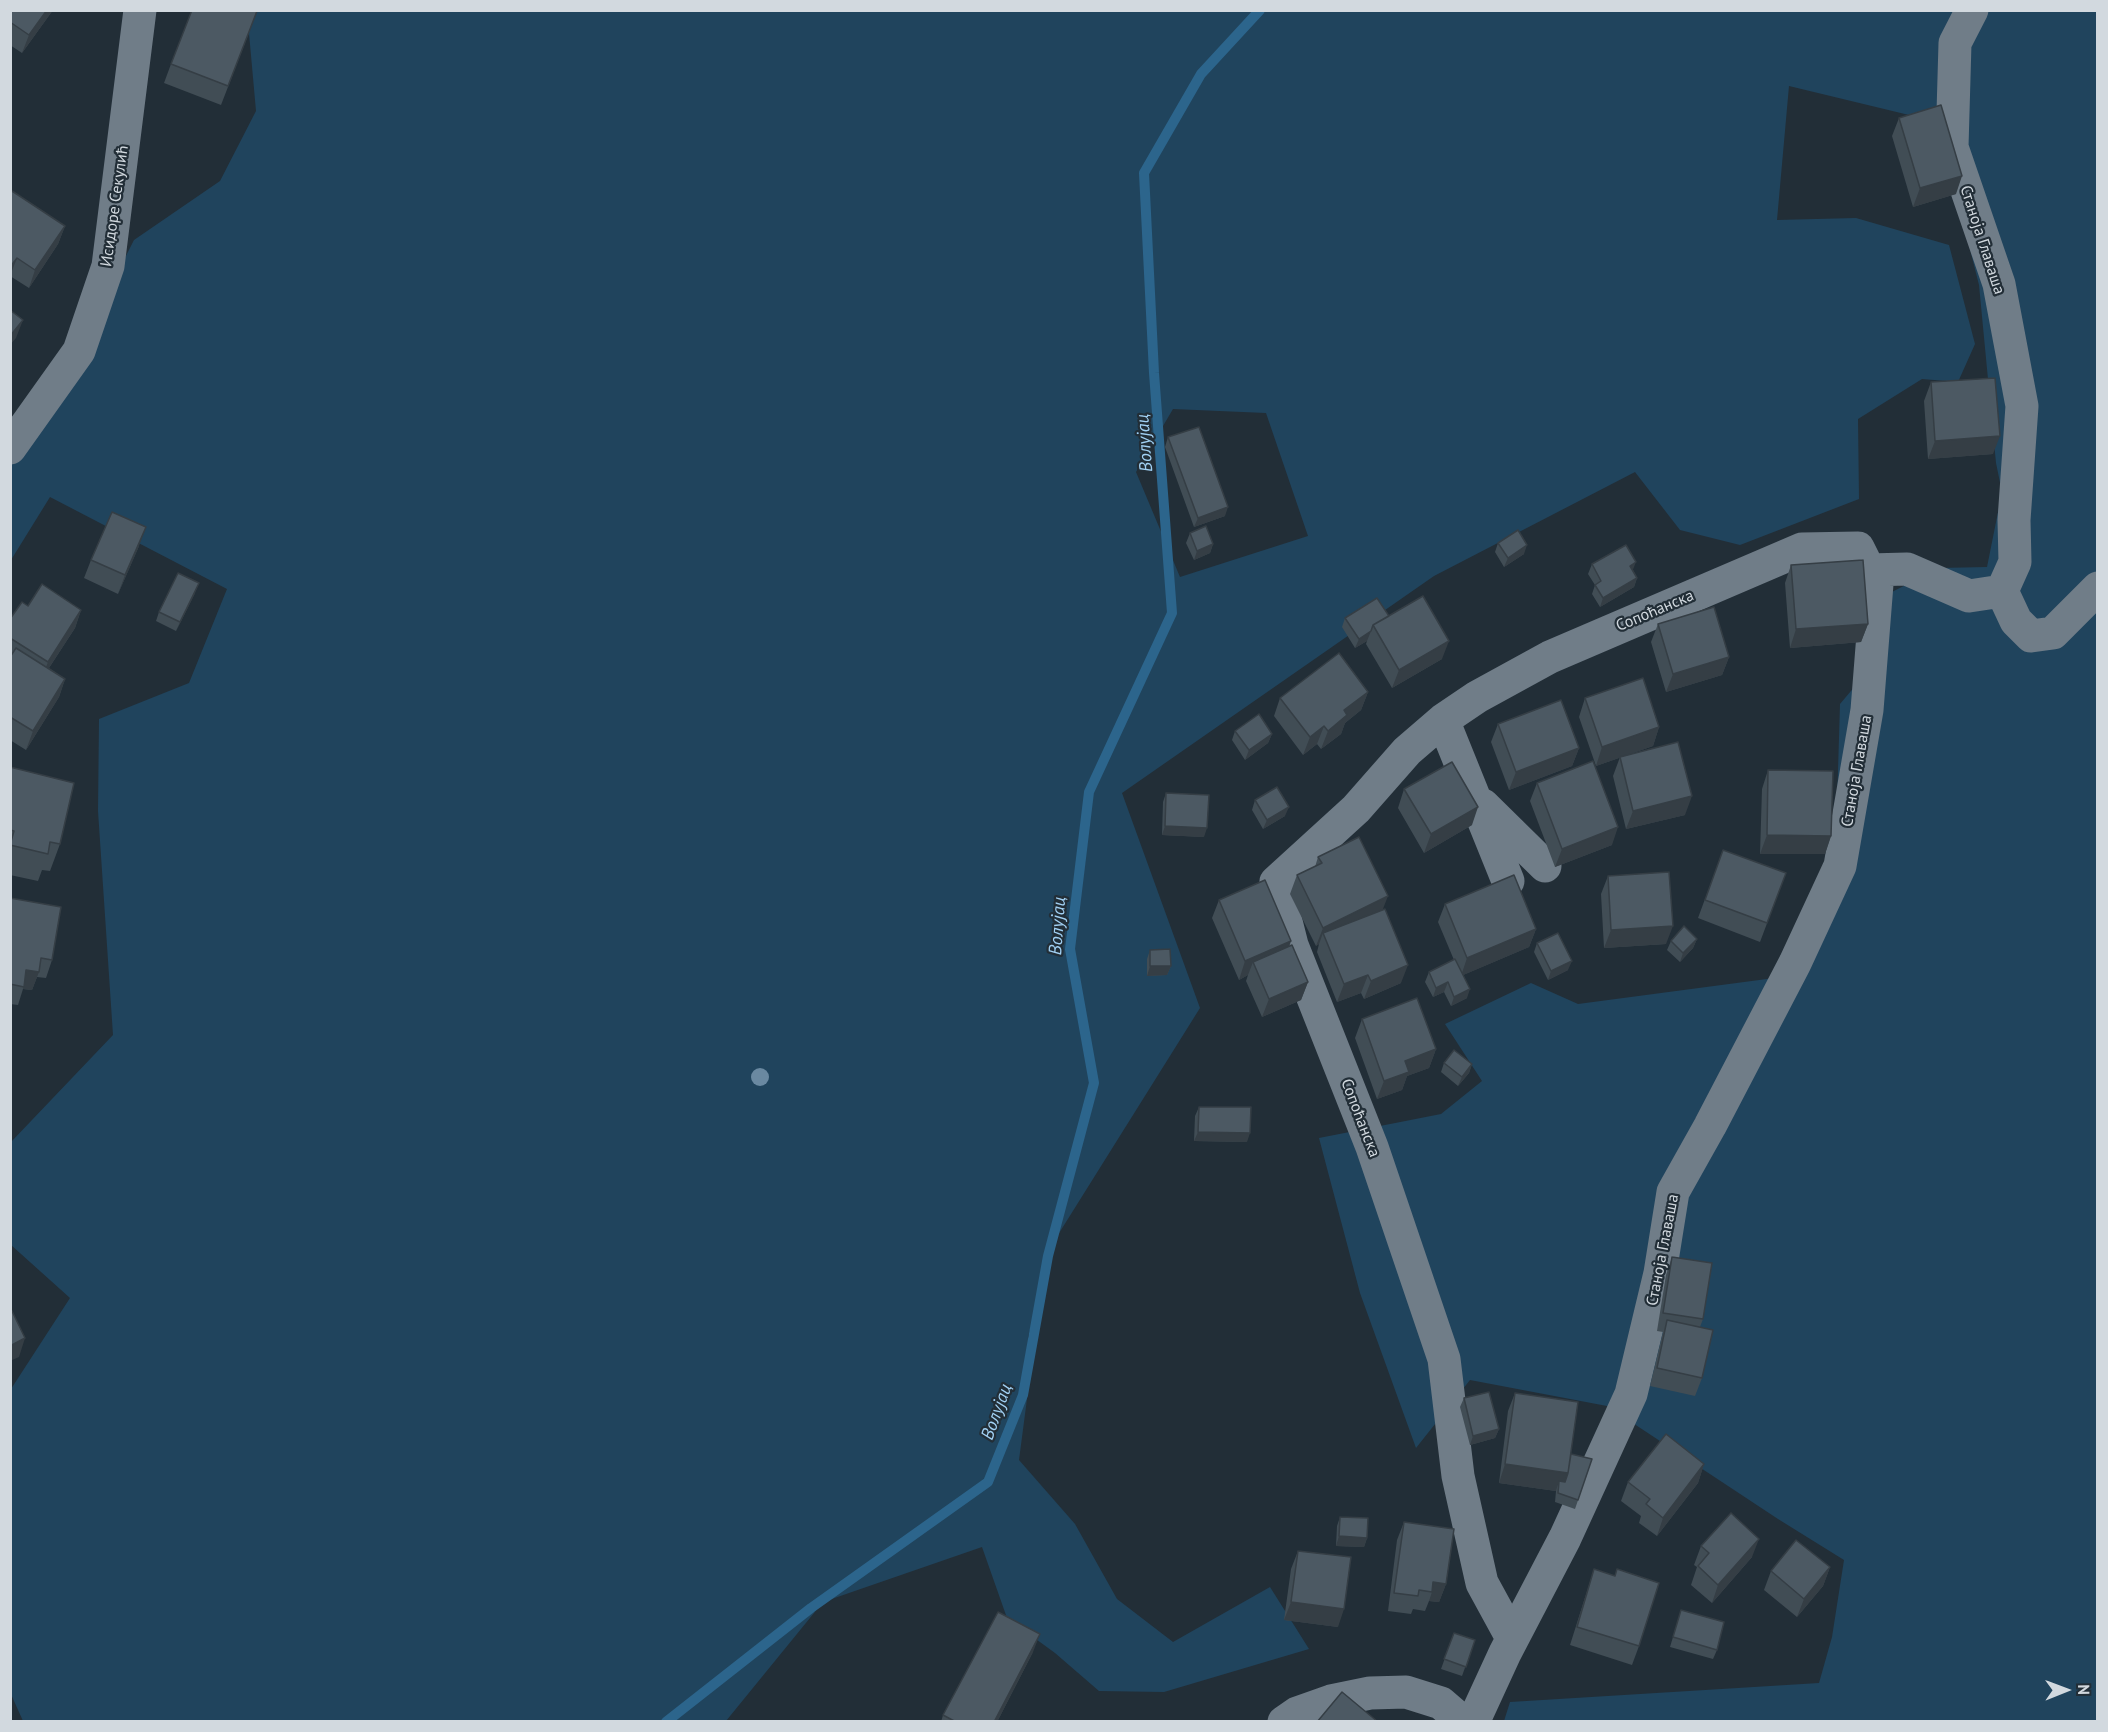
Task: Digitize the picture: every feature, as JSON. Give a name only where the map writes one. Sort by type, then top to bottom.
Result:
[{"type":"street","name":"Исидоре Секулић","points":[[10,448],[79,351],[108,266],[140,10]]},
{"type":"street","name":"Станоја Главаша","points":[[1972,10],[1955,43],[1952,147],[1999,284],[2022,406],[2014,520],[2015,562],[2001,591]]},
{"type":"street","name":"Сопоћанска","points":[[1512,1638],[1482,1583],[1458,1476],[1444,1359],[1372,1147],[1292,945],[1276,882],[1356,809],[1407,752],[1443,720],[1478,697],[1550,657],[1802,549],[1858,548],[1869,570]]},
{"type":"street","points":[[1869,570],[1907,568],[1969,596],[2001,591],[2016,621],[2031,636],[2053,633],[2097,588]]},
{"type":"street","name":"Станоја Главаша","points":[[1472,1722],[1512,1638],[1565,1538],[1631,1394],[1659,1274],[1673,1192],[1795,963],[1840,866],[1868,710],[1877,584],[1869,570]]},
{"type":"street","points":[[1443,720],[1508,881]]},
{"type":"street","points":[[1473,795],[1545,866]]},
{"type":"street","points":[[1284,1722],[1297,1713],[1331,1701],[1370,1693],[1406,1692],[1441,1703],[1463,1722]]},
{"type":"shaded area","points":[[247,11],[2097,11],[2097,1721],[1504,1721],[1510,1702],[1819,1683],[1832,1637],[1844,1560],[1607,1406],[1470,1380],[1416,1448],[1360,1293],[1319,1138],[1441,1114],[1482,1081],[1445,1024],[1531,983],[1578,1004],[1797,975],[1836,837],[1840,704],[1861,679],[1886,595],[1939,568],[1987,567],[2002,492],[1996,463],[1979,285],[1938,122],[1789,86],[1777,220],[1856,218],[1949,245],[1975,344],[1958,382],[1922,379],[1858,419],[1859,499],[1740,545],[1680,530],[1635,472],[1434,576],[1122,793],[1200,1008],[1056,1238],[1028,1337],[1027,1399],[1019,1460],[1075,1524],[1117,1599],[1173,1642],[1270,1587],[1309,1649],[1164,1692],[1099,1691],[1055,1653],[1007,1618],[982,1547],[823,1602],[726,1721],[23,1721],[10,1692],[11,1389],[70,1298],[11,1245],[11,1142],[113,1035],[98,811],[99,719],[189,683],[227,589],[50,497],[11,560],[11,442],[35,436],[134,240],[220,181],[256,111]],"holes":[[[1173,409],[1266,413],[1308,536],[1180,577],[1136,472]]]},
{"type":"building","points":[[10,10],[47,10],[29,35],[10,22]]},
{"type":"building","points":[[192,10],[257,11],[228,86],[171,64]]},
{"type":"building","points":[[1941,105],[1962,176],[1920,188],[1899,118]]},
{"type":"building","points":[[12,191],[65,226],[35,270],[17,258],[10,267],[10,194]]},
{"type":"building","points":[[10,310],[23,320],[10,336]]},
{"type":"building","points":[[1995,378],[2000,436],[1935,441],[1931,382]]},
{"type":"building","points":[[1199,427],[1228,507],[1198,518],[1168,437]]},
{"type":"building","points":[[112,512],[146,527],[125,575],[91,560]]},
{"type":"building","points":[[1206,526],[1213,544],[1197,551],[1190,533]]},
{"type":"building","points":[[1518,530],[1527,545],[1508,558],[1498,543]]},
{"type":"building","points":[[1626,545],[1636,562],[1630,566],[1637,578],[1603,598],[1595,585],[1601,581],[1592,564]]},
{"type":"building","points":[[1863,560],[1868,624],[1796,629],[1791,565]]},
{"type":"building","points":[[178,573],[199,583],[180,622],[159,612]]},
{"type":"building","points":[[42,584],[81,610],[48,662],[10,638],[10,619],[22,602],[28,606]]},
{"type":"building","points":[[1423,596],[1449,641],[1399,670],[1373,625]]},
{"type":"building","points":[[1377,598],[1389,616],[1373,625],[1371,631],[1359,639],[1345,618]]},
{"type":"building","points":[[1714,607],[1729,657],[1673,674],[1658,624]]},
{"type":"building","points":[[16,648],[65,679],[33,731],[10,717],[10,657]]},
{"type":"building","points":[[1339,653],[1368,692],[1344,710],[1347,715],[1328,731],[1324,726],[1310,737],[1280,698]]},
{"type":"building","points":[[1643,678],[1659,727],[1602,747],[1585,698]]},
{"type":"building","points":[[1561,700],[1579,748],[1516,772],[1498,724]]},
{"type":"building","points":[[1259,714],[1272,734],[1249,750],[1235,731]]},
{"type":"building","points":[[1678,742],[1692,796],[1633,811],[1620,757]]},
{"type":"building","points":[[1593,761],[1618,827],[1562,849],[1537,783]]},
{"type":"building","points":[[1452,762],[1478,807],[1431,834],[1404,789]]},
{"type":"building","points":[[10,767],[74,783],[60,844],[50,842],[48,854],[10,845],[14,831],[10,830]]},
{"type":"building","points":[[1768,770],[1833,771],[1831,836],[1767,835]]},
{"type":"building","points":[[1277,787],[1289,807],[1267,820],[1255,800]]},
{"type":"building","points":[[1166,793],[1209,795],[1207,828],[1165,826]]},
{"type":"building","points":[[1359,837],[1388,896],[1323,928],[1297,875],[1322,863],[1318,857]]},
{"type":"building","points":[[1723,850],[1786,873],[1767,923],[1705,900]]},
{"type":"building","points":[[1669,872],[1673,926],[1611,930],[1608,876]]},
{"type":"building","points":[[1514,875],[1536,929],[1467,958],[1445,904]]},
{"type":"building","points":[[1265,880],[1291,941],[1245,961],[1219,900]]},
{"type":"building","points":[[10,898],[61,907],[52,960],[41,958],[39,972],[26,970],[24,987],[10,984]]},
{"type":"building","points":[[1385,909],[1408,965],[1371,981],[1368,975],[1344,984],[1323,933]]},
{"type":"building","points":[[1684,926],[1697,939],[1683,953],[1671,941]]},
{"type":"building","points":[[1558,933],[1572,961],[1551,971],[1537,943]]},
{"type":"building","points":[[1292,945],[1308,982],[1269,999],[1253,962]]},
{"type":"building","points":[[1170,949],[1171,966],[1150,966],[1150,950]]},
{"type":"building","points":[[1455,959],[1470,989],[1454,997],[1448,982],[1436,988],[1429,972]]},
{"type":"building","points":[[1417,998],[1436,1049],[1405,1061],[1409,1072],[1384,1081],[1362,1019]]},
{"type":"building","points":[[1454,1050],[1472,1064],[1462,1077],[1444,1063]]},
{"type":"building","points":[[1199,1107],[1251,1107],[1250,1133],[1198,1132]]},
{"type":"building","points":[[1672,1257],[1712,1263],[1703,1319],[1663,1313]]},
{"type":"building","points":[[10,1307],[25,1338],[10,1346]]},
{"type":"building","points":[[1667,1320],[1713,1330],[1702,1378],[1657,1368]]},
{"type":"building","points":[[1489,1392],[1499,1429],[1473,1436],[1464,1398]]},
{"type":"building","points":[[1515,1393],[1578,1402],[1568,1473],[1505,1464]]},
{"type":"building","points":[[1666,1434],[1704,1464],[1663,1518],[1646,1504],[1650,1499],[1628,1482]]},
{"type":"building","points":[[1571,1454],[1592,1459],[1578,1500],[1558,1493],[1559,1481],[1565,1482],[1568,1473]]},
{"type":"building","points":[[1731,1513],[1759,1539],[1718,1585],[1698,1566],[1709,1553],[1701,1546]]},
{"type":"building","points":[[1340,1517],[1368,1518],[1367,1538],[1339,1536]]},
{"type":"building","points":[[1404,1522],[1454,1529],[1446,1584],[1433,1582],[1432,1592],[1419,1590],[1418,1596],[1394,1593]]},
{"type":"building","points":[[1796,1540],[1830,1567],[1804,1599],[1771,1571]]},
{"type":"building","points":[[1298,1551],[1351,1557],[1344,1609],[1291,1602]]},
{"type":"building","points":[[1594,1569],[1615,1576],[1617,1569],[1659,1583],[1639,1646],[1577,1627]]},
{"type":"building","points":[[1681,1610],[1724,1622],[1717,1650],[1673,1637]]},
{"type":"building","points":[[998,1612],[1040,1634],[994,1722],[956,1722],[943,1715]]},
{"type":"building","points":[[1454,1633],[1475,1640],[1466,1667],[1444,1659]]},
{"type":"building","points":[[1342,1692],[1378,1722],[1317,1722]]},
{"type":"waterway","name":"Волујац","points":[[666,1722],[811,1608],[988,1482],[1023,1395],[1048,1256],[1094,1083],[1070,949],[1089,792],[1172,613],[1154,373],[1144,173],[1201,74],[1260,10]]}]
